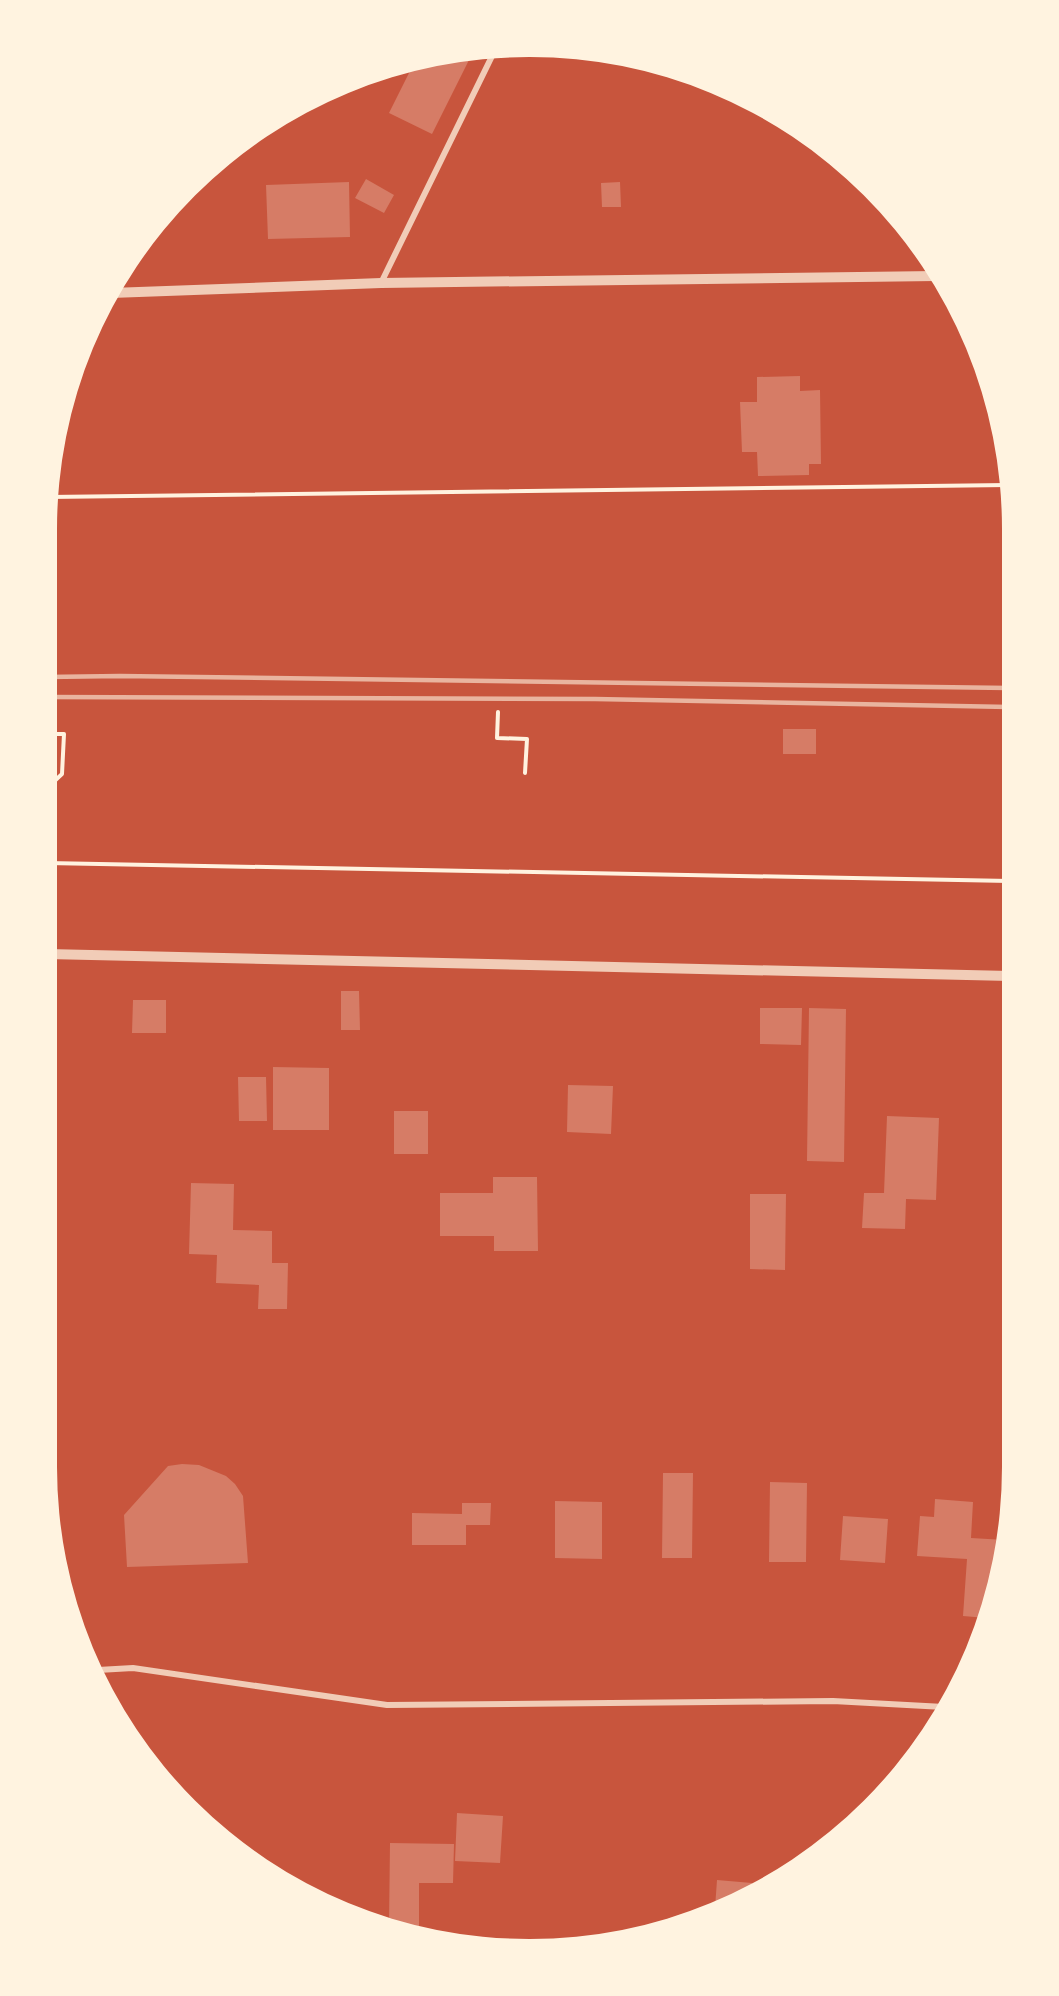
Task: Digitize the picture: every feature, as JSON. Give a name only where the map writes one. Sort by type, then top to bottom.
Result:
[{"type":"street","points":[[381,283],[491,59]]},
{"type":"street","points":[[120,293],[381,283],[928,276]]},
{"type":"street","points":[[57,954],[1002,976]]},
{"type":"street","points":[[104,1670],[133,1668],[387,1705],[833,1701],[937,1707]]},
{"type":"path","points":[[58,496],[1000,485]]},
{"type":"path","points":[[498,712],[496,738],[527,739],[525,773]]},
{"type":"path","points":[[57,734],[64,734],[62,774],[57,779]]},
{"type":"path","points":[[57,863],[1002,881]]},
{"type":"building","points":[[469,61],[432,134],[389,113],[409,72]]},
{"type":"building","points":[[366,179],[394,195],[384,213],[355,198]]},
{"type":"building","points":[[349,182],[350,237],[268,239],[266,185]]},
{"type":"building","points":[[620,182],[621,207],[602,207],[601,183]]},
{"type":"building","points":[[800,376],[800,391],[820,390],[821,464],[809,464],[809,475],[758,476],[757,452],[742,452],[740,402],[757,402],[757,377]]},
{"type":"building","points":[[783,729],[816,729],[816,754],[783,754]]},
{"type":"building","points":[[341,991],[359,991],[360,1030],[341,1030]]},
{"type":"building","points":[[133,1000],[166,1000],[166,1033],[132,1033]]},
{"type":"building","points":[[760,1008],[802,1008],[801,1045],[760,1044]]},
{"type":"building","points":[[809,1008],[846,1009],[844,1162],[807,1161]]},
{"type":"building","points":[[273,1067],[329,1068],[329,1130],[273,1130]]},
{"type":"building","points":[[238,1077],[266,1077],[267,1121],[239,1121]]},
{"type":"building","points":[[568,1085],[613,1086],[611,1134],[567,1132]]},
{"type":"building","points":[[394,1111],[428,1111],[428,1154],[394,1154]]},
{"type":"building","points":[[887,1116],[939,1118],[936,1200],[906,1199],[905,1229],[862,1228],[864,1193],[884,1193]]},
{"type":"building","points":[[493,1177],[537,1177],[538,1251],[494,1251],[494,1236],[440,1236],[440,1193],[493,1193]]},
{"type":"building","points":[[191,1183],[234,1184],[233,1230],[272,1231],[272,1263],[288,1263],[287,1309],[258,1309],[259,1285],[216,1283],[217,1255],[189,1254]]},
{"type":"building","points":[[750,1194],[786,1194],[785,1270],[750,1269]]},
{"type":"building","points":[[199,1465],[226,1476],[243,1496],[248,1563],[127,1567],[124,1515],[168,1466]]},
{"type":"building","points":[[663,1473],[693,1473],[692,1558],[662,1558]]},
{"type":"building","points":[[770,1482],[807,1483],[806,1562],[769,1562]]},
{"type":"building","points":[[935,1499],[973,1502],[971,1538],[996,1539],[986,1589],[977,1617],[963,1616],[967,1559],[917,1556],[920,1516],[934,1517]]},
{"type":"building","points":[[555,1501],[602,1502],[602,1559],[555,1558]]},
{"type":"building","points":[[462,1503],[491,1503],[490,1525],[466,1525],[466,1545],[412,1545],[412,1513],[462,1514]]},
{"type":"building","points":[[843,1516],[888,1519],[885,1563],[840,1560]]},
{"type":"building","points":[[457,1813],[503,1816],[500,1863],[455,1861]]},
{"type":"building","points":[[390,1843],[454,1844],[453,1883],[419,1883],[419,1926],[389,1917]]},
{"type":"building","points":[[717,1880],[752,1883],[738,1890],[716,1900]]},
{"type":"railway","points":[[57,677],[1002,688]]},
{"type":"railway","points":[[57,697],[595,699],[1002,707]]}]
